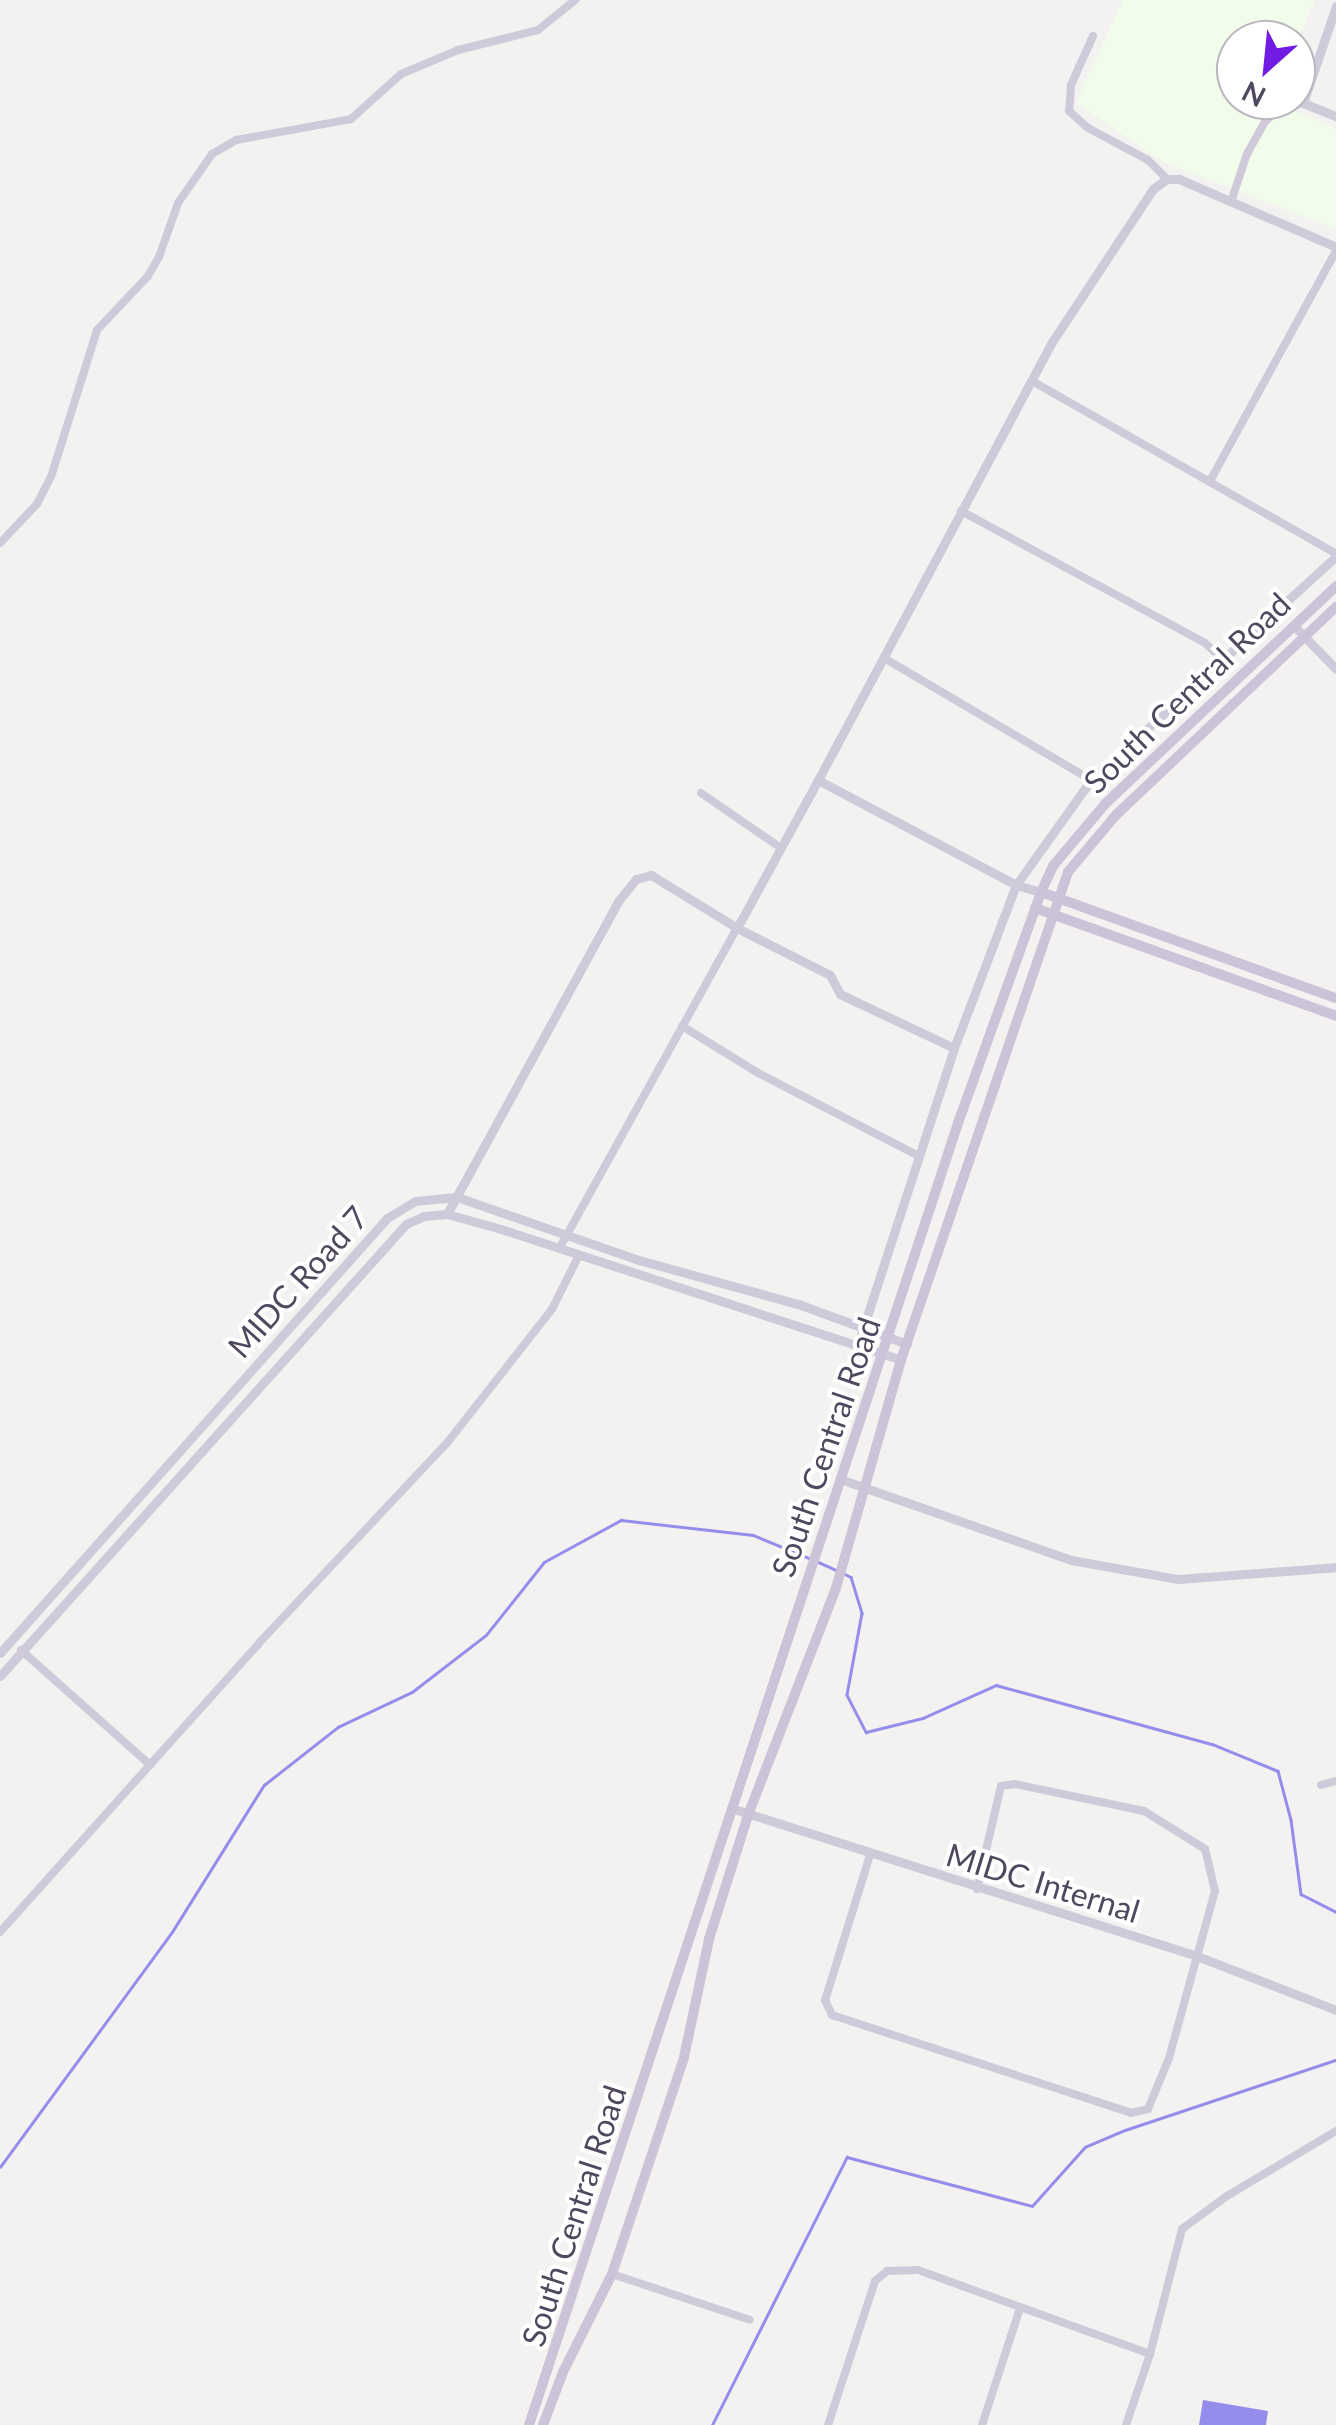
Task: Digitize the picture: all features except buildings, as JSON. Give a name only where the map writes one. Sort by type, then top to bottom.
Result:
[{"type":"main road","name":"South Central Road","points":[[529,2425],[958,1124],[1041,892],[1053,866],[1104,804],[1336,586]]},
{"type":"main road","name":"South Central Road","points":[[543,2425],[612,2274],[684,2057],[709,1939],[748,1815],[841,1572],[907,1344],[983,1132],[1068,872],[1116,815],[1336,607]]},
{"type":"main road","points":[[1041,892],[1336,998]]},
{"type":"main road","points":[[1036,908],[1336,1016]]},
{"type":"street","points":[[0,543],[37,504],[51,477],[96,330],[148,276],[159,258],[178,203],[212,154],[236,140],[332,126],[351,119],[401,74],[458,50],[538,30],[575,0]]},
{"type":"street","points":[[1316,65],[1336,6]]},
{"type":"street","points":[[1092,36],[1071,85],[1069,110],[1088,128],[1148,160],[1166,179],[1179,180],[1336,249],[1210,481]]},
{"type":"street","points":[[1231,202],[1247,154],[1267,120]]},
{"type":"street","points":[[559,1249],[781,848],[1032,381],[1100,266],[1153,190],[1166,179]]},
{"type":"street","points":[[858,1344],[954,1048],[1016,885],[1091,780],[1336,555],[1032,381]]},
{"type":"street","points":[[961,511],[1204,643],[1221,658]]},
{"type":"street","points":[[1294,626],[1336,668]]},
{"type":"street","points":[[884,658],[1091,780]]},
{"type":"street","points":[[818,780],[1016,885],[1041,892]]},
{"type":"street","points":[[700,793],[781,848]]},
{"type":"street","points":[[902,1360],[448,1214],[620,900],[636,879],[652,875],[737,928],[830,975],[840,994],[954,1048]]},
{"type":"street","points":[[682,1026],[758,1073],[917,1156]]},
{"type":"street","name":"MIDC Road 7","points":[[0,1653],[387,1218],[415,1201],[457,1198],[907,1344]]},
{"type":"street","name":"MIDC Road 7","points":[[0,1676],[406,1224],[424,1216],[448,1214]]},
{"type":"street","points":[[0,1932],[447,1442],[552,1309],[579,1255]]},
{"type":"street","points":[[345,1267],[356,1279]]},
{"type":"street","points":[[840,1478],[1071,1560],[1178,1579],[1336,1568]]},
{"type":"street","points":[[140,1498],[152,1507]]},
{"type":"street","points":[[22,1650],[150,1765]]},
{"type":"street","points":[[1321,1785],[1336,1782]]},
{"type":"street","points":[[870,1855],[825,2000],[832,2016],[1132,2113],[1148,2109],[1169,2058],[1215,1891],[1205,1849],[1144,1811],[1061,1791],[1015,1784],[1000,1786],[977,1889]]},
{"type":"street","name":"MIDC Internal","points":[[734,1809],[1196,1956],[1336,2010]]},
{"type":"street","points":[[1126,2425],[1150,2354],[1182,2228],[1240,2188],[1336,2132]]},
{"type":"street","points":[[828,2425],[875,2282],[887,2271],[918,2270],[1150,2354]]},
{"type":"street","points":[[612,2274],[750,2320]]},
{"type":"street","points":[[982,2425],[1020,2308]]},
{"type":"shaded area","points":[[1123,0],[1315,0],[1306,20],[1216,20],[1216,120],[1316,120],[1336,129],[1336,229],[1163,162],[1076,103]]},
{"type":"shaded area","points":[[1203,2400],[1268,2411],[1266,2425],[1199,2425]]},
{"type":"waterway","points":[[0,2167],[172,1932],[264,1785],[338,1727],[412,1692],[486,1635],[544,1562],[621,1520],[753,1535],[809,1558]]},
{"type":"waterway","points":[[816,1561],[836,1570]]},
{"type":"waterway","points":[[843,1573],[851,1577],[862,1613],[847,1695],[866,1732],[923,1718],[996,1685],[1212,1744],[1278,1771],[1291,1820],[1301,1894],[1336,1912]]},
{"type":"waterway","points":[[712,2425],[847,2157],[1032,2206],[1085,2147],[1336,2060]]}]
